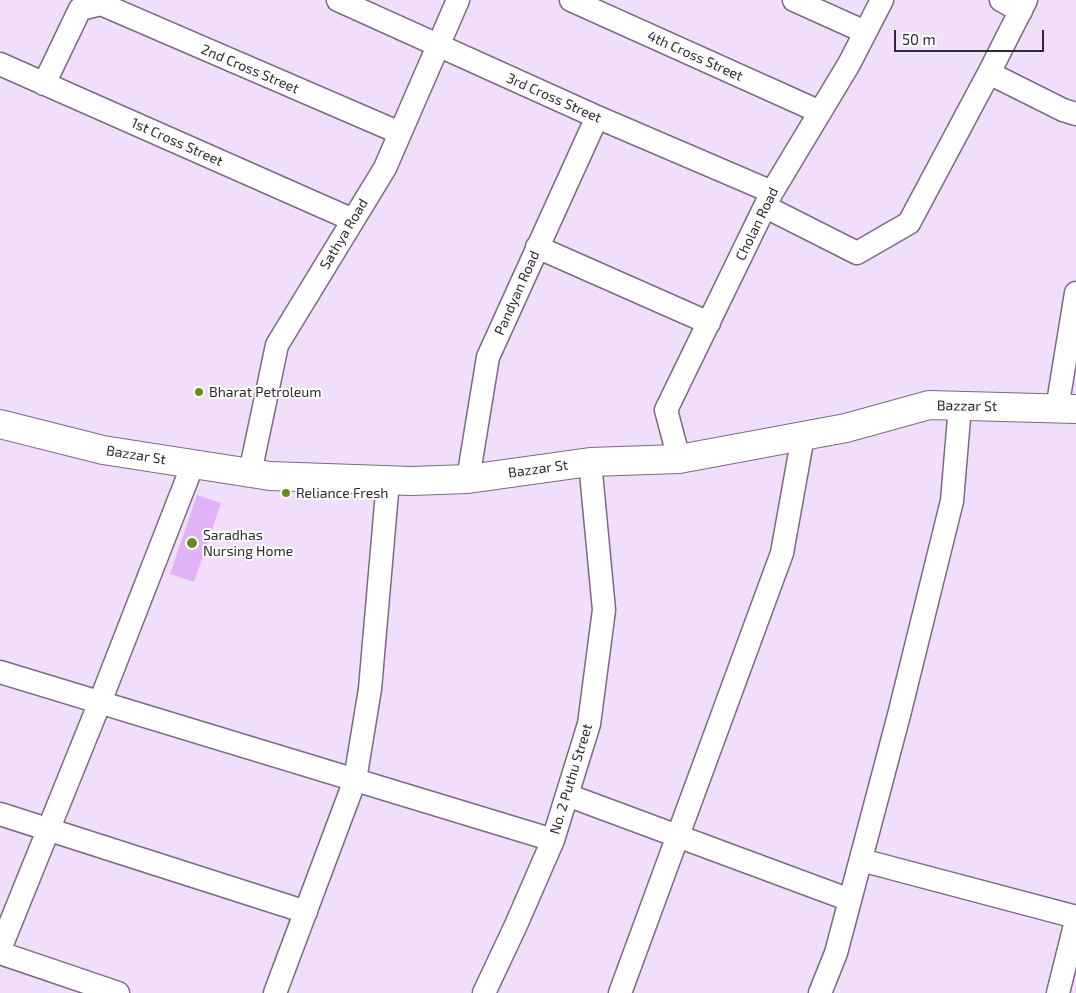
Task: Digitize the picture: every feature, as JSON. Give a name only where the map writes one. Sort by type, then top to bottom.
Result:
[{"type":"main road","name":"Bazzar St","points":[[0,424],[103,450],[270,476],[388,480],[468,479],[590,462],[679,459],[846,428],[929,405],[1067,409]]},
{"type":"street","name":"3rd Cross Street","points":[[338,0],[596,117],[769,199],[857,253],[909,222],[988,73]]},
{"type":"street","name":"Sathya Road","points":[[250,473],[277,345],[385,168],[458,0]]},
{"type":"street","name":"4th Cross Street","points":[[571,0],[820,112]]},
{"type":"street","points":[[794,0],[865,32]]},
{"type":"street","name":"Cholan Road","points":[[679,459],[666,410],[769,199],[849,64],[882,0]]},
{"type":"street","points":[[44,84],[80,9],[102,2]]},
{"type":"street","name":"2nd Cross Street","points":[[102,2],[400,133]]},
{"type":"street","points":[[1016,4],[988,73],[1063,110],[1076,114]]},
{"type":"street","name":"1st Cross Street","points":[[0,64],[353,220]]},
{"type":"street","name":"Pandyan Road","points":[[468,479],[488,357],[596,117]]},
{"type":"street","points":[[537,247],[709,323]]},
{"type":"street","points":[[1067,409],[1076,294]]},
{"type":"street","points":[[820,993],[836,953],[861,860],[952,500],[960,406]]},
{"type":"street","points":[[620,993],[782,554],[803,436]]},
{"type":"street","name":"No. 2 Puthu Street","points":[[484,993],[553,840],[589,724],[604,610],[590,462]]},
{"type":"street","points":[[0,949],[100,702],[193,464]]},
{"type":"street","points":[[275,993],[355,780],[370,689],[388,480]]},
{"type":"street","points":[[0,672],[553,840]]},
{"type":"street","points":[[567,795],[850,900]]},
{"type":"street","points":[[0,814],[306,912]]},
{"type":"street","points":[[861,860],[1076,917]]},
{"type":"street","points":[[1058,993],[1076,922]]},
{"type":"street","points":[[0,953],[118,993]]},
{"type":"building","points":[[197,495],[221,503],[194,582],[170,574]]},
{"type":"place","name":"Bharat Petroleum","points":[[199,392]]},
{"type":"place","name":"Reliance Fresh","points":[[286,493]]},
{"type":"place","name":"Saradhas Nursing Home","points":[[192,543]]}]
